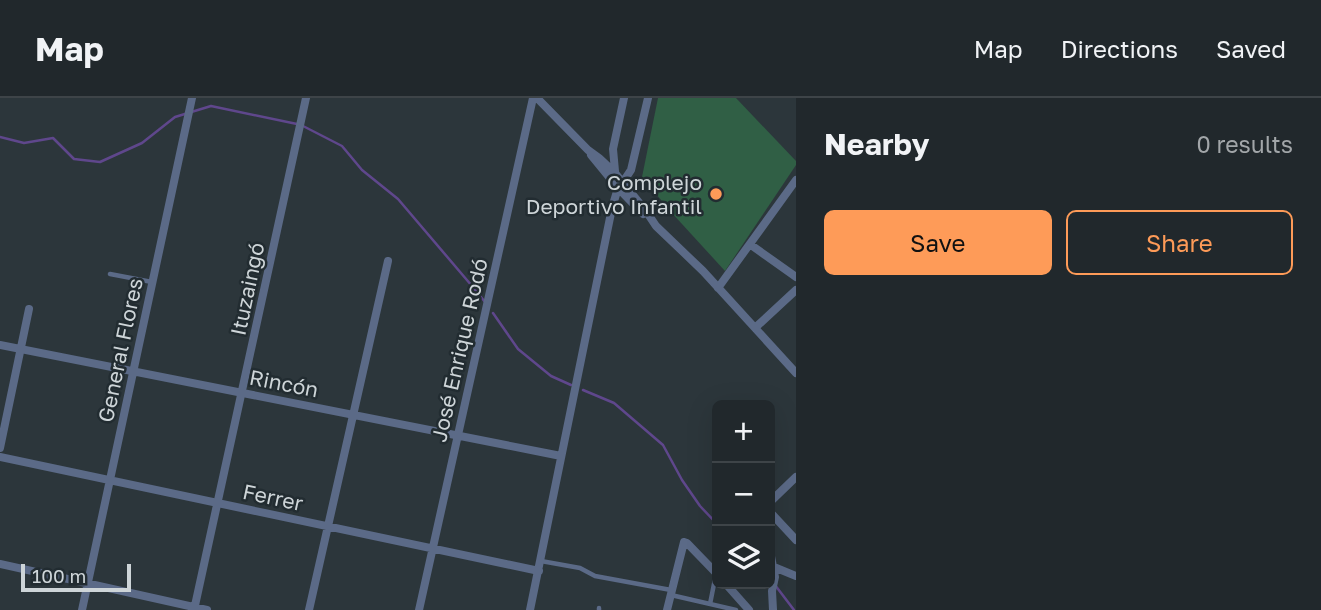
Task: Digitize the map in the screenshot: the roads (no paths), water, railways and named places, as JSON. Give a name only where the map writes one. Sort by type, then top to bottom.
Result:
[{"type":"street","name":"Ituzaingó","points":[[195,609],[306,98]]},
{"type":"street","points":[[535,98],[599,158],[656,226],[756,327],[796,373]]},
{"type":"street","name":"José Enrique Rodó","points":[[419,610],[535,98]]},
{"type":"street","points":[[613,176],[613,149],[624,98]]},
{"type":"street","points":[[530,610],[612,208],[621,185],[631,170],[648,98]]},
{"type":"street","name":"General Flores","points":[[82,610],[191,102]]},
{"type":"street","points":[[718,288],[796,180]]},
{"type":"street","points":[[751,245],[796,277]]},
{"type":"street","points":[[309,610],[388,261]]},
{"type":"street","points":[[756,327],[796,290]]},
{"type":"street","points":[[0,448],[29,309]]},
{"type":"street","name":"Rincón","points":[[0,345],[561,456]]},
{"type":"street","name":"Ferrer","points":[[0,457],[539,571]]},
{"type":"street","points":[[775,497],[796,477]]},
{"type":"street","points":[[775,517],[796,540]]},
{"type":"street","points":[[667,610],[684,542],[712,569]]},
{"type":"street","points":[[0,565],[207,610]]},
{"type":"street","points":[[775,572],[796,576]]},
{"type":"street","points":[[730,589],[749,610]]},
{"type":"street","points":[[772,589],[773,610]]},
{"type":"lane","points":[[110,274],[152,282]]},
{"type":"lane","points":[[541,561],[580,568],[594,576],[671,592],[736,610]]},
{"type":"lane","points":[[710,604],[714,589]]},
{"type":"waterway","points":[[0,137],[24,143],[53,138],[74,159],[100,162],[142,143],[175,117],[211,106],[297,124]]},
{"type":"waterway","points":[[303,126],[342,146],[362,170],[398,199],[485,302]]},
{"type":"waterway","points":[[493,313],[518,349],[551,376],[571,385]]},
{"type":"waterway","points":[[583,390],[614,403],[663,445],[682,480],[712,519]]},
{"type":"waterway","points":[[775,585],[794,610]]},
{"type":"place","name":"Complejo Deportivo Infantil","points":[[716,194]]}]
